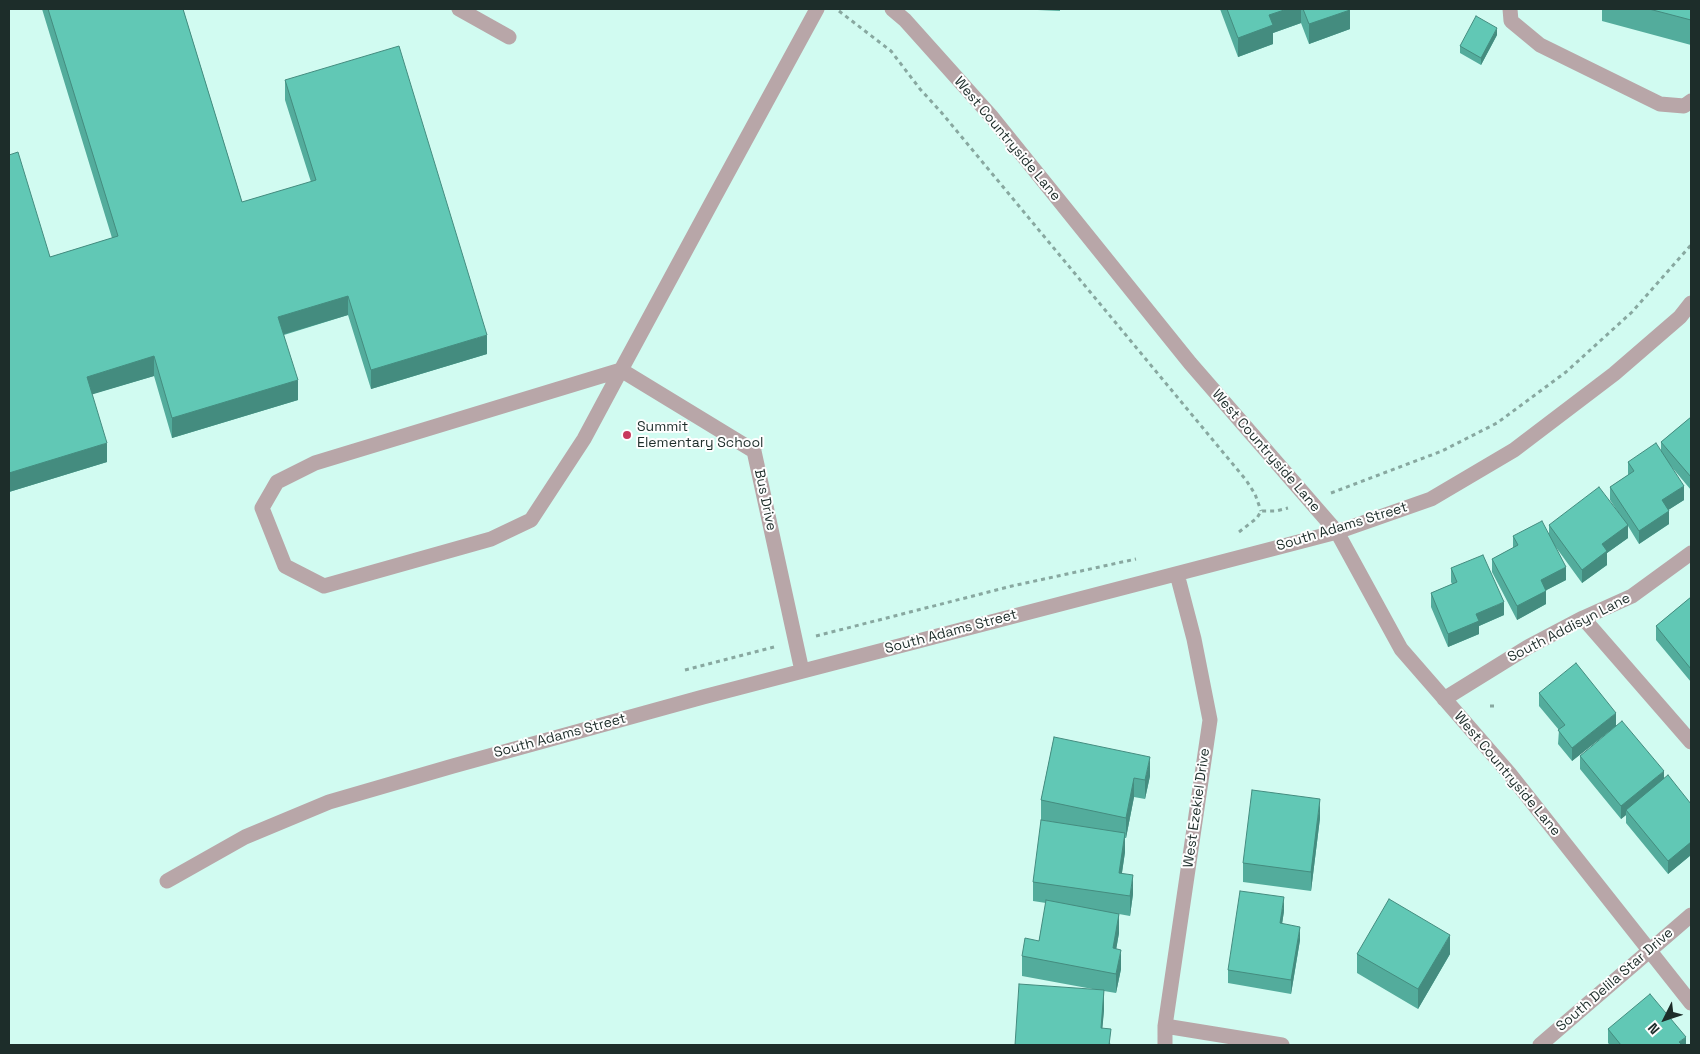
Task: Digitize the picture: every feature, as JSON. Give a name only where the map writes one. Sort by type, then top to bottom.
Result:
[{"type":"street","points":[[459,9],[509,37]]},
{"type":"street","points":[[621,370],[315,463],[277,482],[262,508],[285,566],[324,586],[491,538],[531,520],[584,439],[817,9]]},
{"type":"street","name":"West Countryside Lane","points":[[892,9],[905,20],[991,116],[1190,363],[1337,532],[1401,649],[1509,773],[1691,1003]]},
{"type":"street","points":[[1510,9],[1511,21],[1540,45],[1660,104],[1684,106],[1691,101]]},
{"type":"street","name":"South Adams Street","points":[[167,881],[245,837],[329,802],[472,760],[802,671],[1337,532],[1431,499],[1514,450],[1614,374],[1680,317],[1691,303]]},
{"type":"street","name":"Bus Drive","points":[[621,370],[754,451],[802,671]]},
{"type":"street","name":"South Addisyn Lane","points":[[1444,699],[1528,646],[1632,596],[1691,553]]},
{"type":"street","name":"West Ezekiel Drive","points":[[1165,1045],[1165,1026],[1210,720],[1194,639],[1177,574]]},
{"type":"street","points":[[1583,618],[1689,734]]},
{"type":"street","name":"South Delila Star Drive","points":[[1541,1045],[1649,949],[1691,915]]},
{"type":"street","points":[[1165,1026],[1282,1045]]},
{"type":"path","points":[[836,9],[891,51],[920,89],[1246,480],[1255,494],[1260,511],[1257,518],[1240,532],[1232,535]]},
{"type":"path","points":[[1325,497],[1442,451],[1497,423],[1566,372],[1625,319],[1691,245]]},
{"type":"path","points":[[1260,511],[1276,511]]},
{"type":"path","points":[[685,670],[1012,586],[1138,558]]},
{"type":"path","points":[[1490,706],[1497,706]]},
{"type":"building","points":[[48,9],[183,9],[242,202],[316,180],[285,80],[399,46],[487,335],[371,370],[348,296],[278,317],[298,380],[172,418],[154,356],[87,377],[107,443],[9,473],[9,155],[18,152],[50,257],[118,236]]},
{"type":"building","points":[[1227,9],[1287,9],[1269,15],[1273,25],[1238,38]]},
{"type":"building","points":[[1303,9],[1350,9],[1350,10],[1309,24]]},
{"type":"building","points":[[1649,9],[1691,9],[1691,20]]},
{"type":"building","points":[[1476,16],[1497,28],[1481,58],[1460,46]]},
{"type":"building","points":[[1691,417],[1691,477],[1661,442]]},
{"type":"building","points":[[1656,443],[1684,486],[1662,500],[1669,511],[1639,531],[1610,487],[1634,471],[1628,462]]},
{"type":"building","points":[[1599,487],[1628,525],[1602,544],[1607,551],[1582,570],[1549,525]]},
{"type":"building","points":[[1542,521],[1566,567],[1541,580],[1546,591],[1517,606],[1492,559],[1518,545],[1513,536]]},
{"type":"building","points":[[1483,555],[1504,602],[1476,614],[1479,621],[1448,634],[1431,593],[1457,582],[1451,568]]},
{"type":"building","points":[[1691,597],[1691,669],[1656,626]]},
{"type":"building","points":[[1576,663],[1616,713],[1572,748],[1558,730],[1565,725],[1539,693]]},
{"type":"building","points":[[1622,721],[1664,771],[1621,806],[1580,756]]},
{"type":"building","points":[[1054,737],[1150,757],[1145,780],[1134,778],[1126,818],[1041,800]]},
{"type":"building","points":[[1668,775],[1691,804],[1691,842],[1668,861],[1626,810]]},
{"type":"building","points":[[1252,790],[1320,799],[1311,872],[1243,863]]},
{"type":"building","points":[[1041,820],[1125,833],[1119,873],[1133,875],[1130,896],[1033,882]]},
{"type":"building","points":[[1240,891],[1284,897],[1280,923],[1300,927],[1291,980],[1228,970]]},
{"type":"building","points":[[1389,899],[1450,935],[1418,989],[1357,954]]},
{"type":"building","points":[[1046,900],[1119,914],[1113,948],[1121,950],[1116,974],[1022,956],[1025,938],[1039,941]]},
{"type":"building","points":[[1019,984],[1104,990],[1101,1028],[1111,1029],[1109,1045],[1015,1045]]},
{"type":"building","points":[[1650,994],[1686,1037],[1679,1042],[1682,1045],[1621,1045],[1608,1029]]},
{"type":"place","name":"Summit Elementary School","points":[[627,435]]}]
